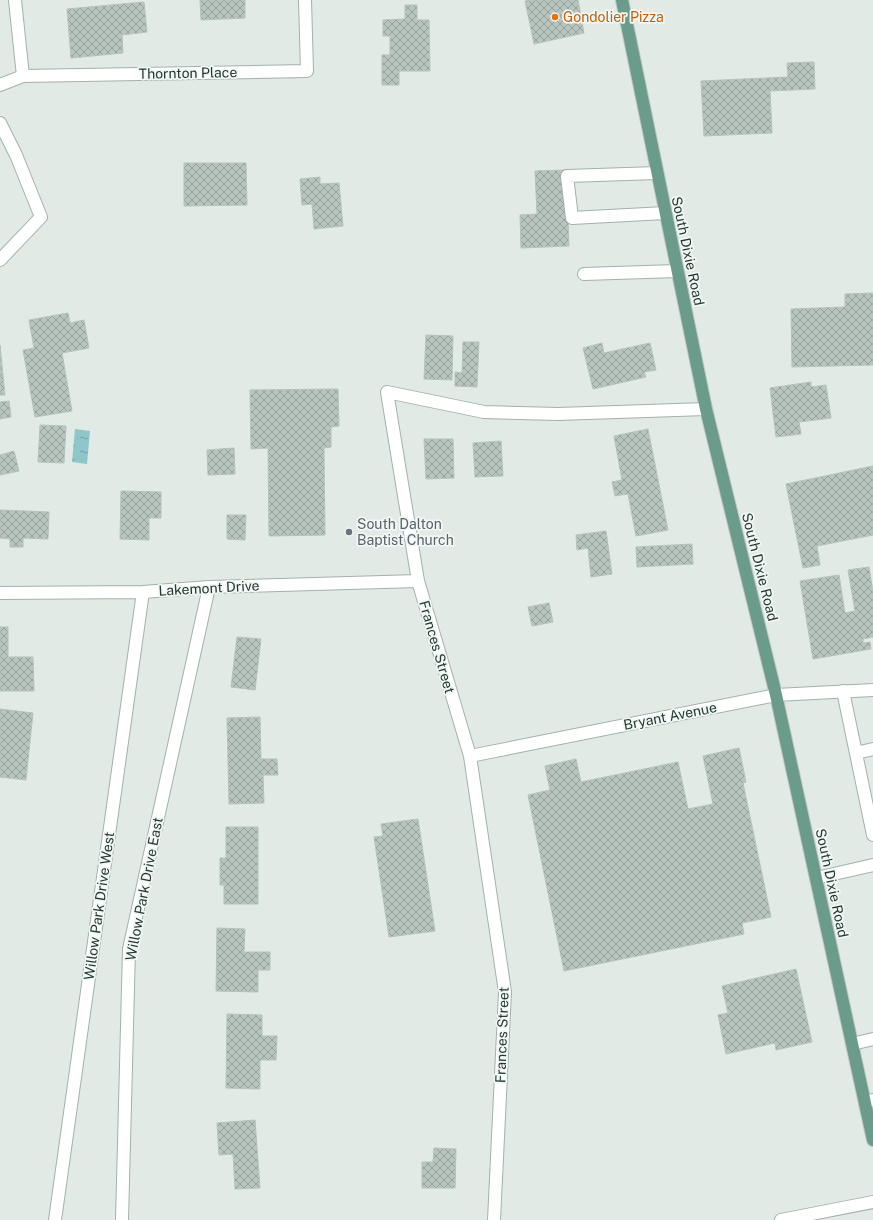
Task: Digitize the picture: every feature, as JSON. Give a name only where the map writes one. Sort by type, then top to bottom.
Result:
[{"type":"main road","name":"South Dixie Road","points":[[624,0],[656,173],[706,409],[776,695],[852,1044],[869,1101],[873,1140]]},
{"type":"street","points":[[15,0],[23,76]]},
{"type":"street","name":"Thornton Place","points":[[0,85],[23,76],[307,71],[306,0]]},
{"type":"street","points":[[0,122],[16,155],[41,217],[0,260]]},
{"type":"street","points":[[656,173],[567,176],[572,218],[665,213]]},
{"type":"street","points":[[584,274],[677,271]]},
{"type":"street","name":"Frances Street","points":[[494,1220],[505,992],[470,756],[418,581],[387,392],[484,412],[558,414],[706,409]]},
{"type":"street","name":"Lakemont Drive","points":[[0,593],[143,592],[209,587],[418,581]]},
{"type":"street","name":"Willow Park Drive East","points":[[122,1220],[129,949],[209,587]]},
{"type":"street","name":"Willow Park Drive West","points":[[55,1220],[143,592]]},
{"type":"street","name":"Bryant Avenue","points":[[470,756],[776,695],[873,690]]},
{"type":"street","points":[[843,691],[873,835]]},
{"type":"street","points":[[856,753],[873,749]]},
{"type":"street","points":[[816,878],[873,865]]},
{"type":"street","points":[[852,1044],[873,1039]]},
{"type":"street","points":[[781,1220],[873,1202]]},
{"type":"water","points":[[75,429],[90,431],[87,464],[72,462]]},
{"type":"building","points":[[200,0],[245,0],[245,18],[201,20]]},
{"type":"building","name":"Gondolier Pizza","points":[[578,0],[584,33],[534,44],[525,1]]},
{"type":"building","points":[[144,2],[147,32],[122,35],[123,53],[71,58],[67,9]]},
{"type":"building","points":[[405,5],[417,5],[417,20],[429,20],[430,71],[399,71],[399,85],[382,85],[382,55],[390,55],[390,36],[383,36],[383,20],[405,19]]},
{"type":"building","points":[[814,62],[815,89],[770,91],[772,133],[704,136],[701,81],[788,77],[787,63]]},
{"type":"building","points":[[184,163],[246,163],[247,205],[184,206]]},
{"type":"building","points":[[566,170],[569,246],[521,248],[520,215],[537,214],[535,171]]},
{"type":"building","points":[[320,177],[320,184],[339,183],[343,226],[314,229],[312,204],[302,205],[300,179]]},
{"type":"building","points":[[873,293],[873,365],[792,367],[791,309],[845,307],[845,294]]},
{"type":"building","points":[[68,313],[70,323],[84,320],[89,348],[62,353],[72,411],[35,417],[23,350],[34,348],[29,320]]},
{"type":"building","points":[[426,335],[453,336],[452,380],[424,379]]},
{"type":"building","points":[[463,342],[479,342],[477,387],[455,386],[455,372],[462,373]]},
{"type":"building","points":[[602,343],[604,353],[650,343],[656,370],[644,372],[646,377],[593,389],[583,348]]},
{"type":"building","points":[[0,345],[5,395],[0,395]]},
{"type":"building","points":[[811,382],[811,387],[826,385],[831,418],[799,422],[801,434],[776,437],[770,388]]},
{"type":"building","points":[[338,389],[339,426],[331,427],[331,447],[324,448],[325,535],[269,536],[268,448],[251,449],[250,390]]},
{"type":"building","points":[[9,401],[11,417],[0,419],[0,402]]},
{"type":"building","points":[[40,425],[66,426],[64,463],[38,462]]},
{"type":"building","points":[[648,429],[668,530],[636,536],[628,494],[615,496],[612,482],[622,480],[614,436]]},
{"type":"building","points":[[424,439],[453,439],[454,478],[426,479]]},
{"type":"building","points":[[501,441],[503,476],[475,477],[473,443]]},
{"type":"building","points":[[234,448],[235,474],[208,475],[207,450]]},
{"type":"building","points":[[14,451],[19,471],[0,475],[0,455]]},
{"type":"building","points":[[873,466],[873,535],[817,546],[820,565],[803,568],[786,484]]},
{"type":"building","points":[[121,491],[161,492],[161,518],[149,518],[149,540],[120,539]]},
{"type":"building","points":[[0,510],[49,512],[48,539],[23,538],[23,547],[10,547],[10,539],[0,538]]},
{"type":"building","points":[[227,515],[246,515],[245,540],[227,539]]},
{"type":"building","points":[[606,531],[612,574],[591,577],[588,548],[577,550],[576,535]]},
{"type":"building","points":[[692,544],[693,564],[637,567],[636,547]]},
{"type":"building","points":[[869,567],[873,592],[873,637],[863,639],[863,643],[870,642],[871,649],[813,659],[800,581],[839,575],[845,613],[855,611],[848,570]]},
{"type":"building","points":[[549,603],[553,622],[532,626],[528,607]]},
{"type":"building","points":[[0,627],[8,627],[8,657],[33,657],[34,691],[0,691]]},
{"type":"building","points":[[237,637],[261,639],[255,690],[231,687]]},
{"type":"building","points":[[0,709],[33,713],[26,780],[0,777]]},
{"type":"building","points":[[260,717],[261,759],[277,759],[278,775],[263,775],[264,803],[229,804],[227,718]]},
{"type":"building","points":[[739,748],[746,782],[743,783],[771,917],[742,923],[744,934],[564,971],[528,795],[550,790],[545,766],[576,759],[581,782],[678,762],[688,809],[713,804],[703,756]]},
{"type":"building","points":[[418,819],[435,931],[389,937],[374,837],[383,836],[381,824]]},
{"type":"building","points":[[226,827],[258,827],[258,904],[224,904],[224,885],[220,885],[220,858],[226,858]]},
{"type":"building","points":[[217,928],[245,929],[244,952],[270,952],[270,970],[258,970],[258,992],[216,991]]},
{"type":"building","points":[[796,969],[812,1042],[776,1050],[775,1043],[726,1054],[718,1015],[728,1013],[722,986]]},
{"type":"building","points":[[227,1014],[262,1015],[262,1036],[277,1036],[276,1060],[260,1060],[260,1089],[226,1088]]},
{"type":"building","points":[[255,1120],[260,1188],[235,1189],[233,1154],[219,1155],[217,1123]]},
{"type":"building","points":[[434,1148],[456,1149],[455,1188],[422,1188],[422,1162],[433,1162]]},
{"type":"place","name":"Gondolier Pizza","points":[[555,17]]},
{"type":"place","name":"South Dalton Baptist Church","points":[[349,532]]}]
